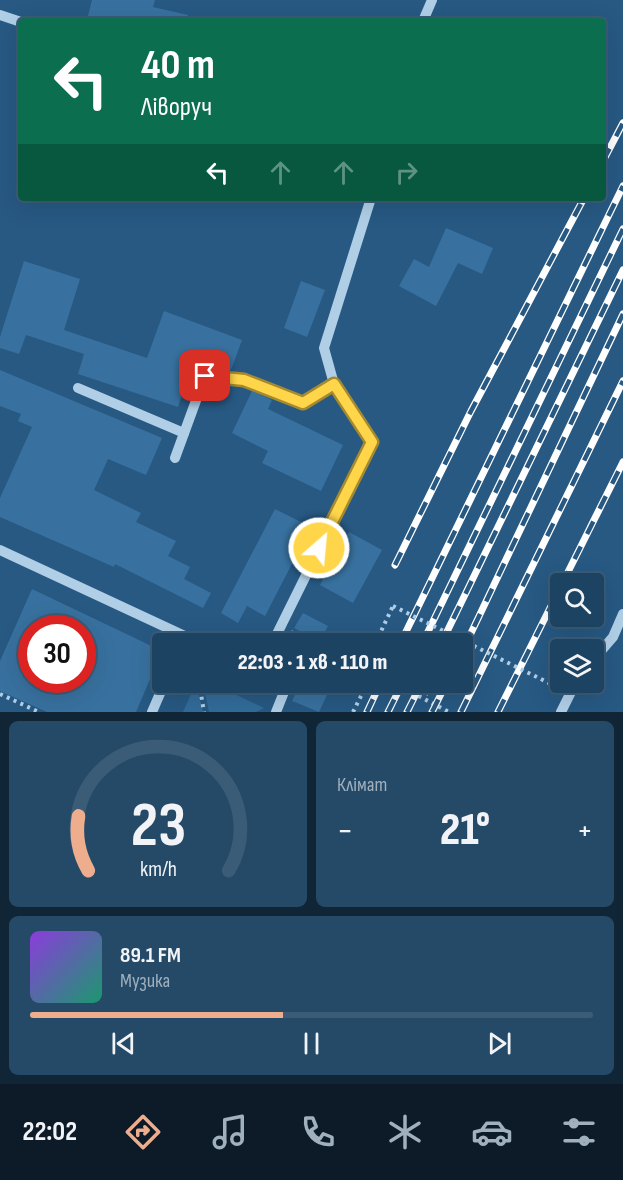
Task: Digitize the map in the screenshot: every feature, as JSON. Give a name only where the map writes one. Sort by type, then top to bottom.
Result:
[{"type":"street","points":[[424,18],[432,0]]},
{"type":"street","points":[[0,15],[18,21]]},
{"type":"street","points":[[277,633],[372,442],[334,384],[324,348],[370,201]]},
{"type":"street","points":[[175,458],[205,376],[244,380],[303,403],[334,384]]},
{"type":"street","points":[[78,388],[184,433]]},
{"type":"street","points":[[0,550],[169,633]]},
{"type":"street","points":[[604,647],[613,637],[623,614]]},
{"type":"street","points":[[152,712],[160,693]]},
{"type":"street","points":[[276,712],[284,693]]},
{"type":"street","points":[[561,712],[570,693]]},
{"type":"path","points":[[380,633],[393,606],[449,633]]},
{"type":"path","points":[[280,627],[292,633]]},
{"type":"path","points":[[473,645],[550,684]]},
{"type":"path","points":[[201,693],[204,712]]},
{"type":"path","points":[[353,712],[362,693]]},
{"type":"path","points":[[413,693],[449,712]]},
{"type":"path","points":[[0,694],[39,712]]},
{"type":"shaded area","points":[[192,693],[198,693],[203,712],[183,712]]},
{"type":"shaded area","points":[[205,693],[232,693],[264,708],[256,712],[209,712]]},
{"type":"building","points":[[92,0],[155,0],[153,7],[188,15],[188,18],[96,18],[88,16]]},
{"type":"building","points":[[446,228],[493,248],[482,274],[458,263],[436,306],[399,286],[414,259],[429,267]]},
{"type":"building","points":[[24,261],[80,279],[64,330],[147,358],[164,311],[242,340],[231,370],[194,356],[178,407],[78,374],[84,354],[26,335],[19,354],[0,348],[0,337]]},
{"type":"building","points":[[301,281],[325,290],[307,337],[284,328]]},
{"type":"building","points":[[0,370],[162,438],[146,475],[108,459],[94,490],[141,513],[136,522],[176,541],[168,556],[190,567],[184,579],[211,593],[203,608],[115,564],[114,567],[0,517],[0,498],[32,427],[18,421],[21,414],[0,406]]},
{"type":"building","points":[[252,391],[272,400],[268,409],[343,445],[321,491],[262,463],[268,451],[232,433]]},
{"type":"building","points":[[275,509],[311,527],[265,616],[247,606],[238,623],[221,613]]},
{"type":"building","points":[[349,532],[382,550],[353,603],[320,585]]},
{"type":"building","points":[[32,589],[87,615],[20,615]]},
{"type":"building","points":[[303,613],[328,626],[324,633],[303,633],[294,628]]},
{"type":"building","points":[[18,620],[18,693],[96,693],[96,620],[152,646],[152,674],[136,712],[47,712],[0,691],[0,661]]},
{"type":"building","points":[[296,693],[328,693],[319,712],[292,701]]},
{"type":"railway","points":[[606,155],[623,123]]},
{"type":"railway","points":[[405,633],[623,186]]},
{"type":"railway","points":[[395,565],[471,411],[582,201]]},
{"type":"railway","points":[[427,633],[623,229]]},
{"type":"railway","points":[[446,633],[623,270]]},
{"type":"railway","points":[[471,633],[623,314]]},
{"type":"railway","points":[[461,712],[623,381]]},
{"type":"railway","points":[[568,573],[623,462]]},
{"type":"railway","points":[[498,712],[550,608]]},
{"type":"railway","points":[[367,712],[376,693]]},
{"type":"railway","points":[[388,712],[398,693]]},
{"type":"railway","points":[[407,712],[416,693]]},
{"type":"railway","points":[[432,712],[442,693]]},
{"type":"route","points":[[205,376],[244,380],[303,403],[334,384],[372,442],[319,548]]}]
